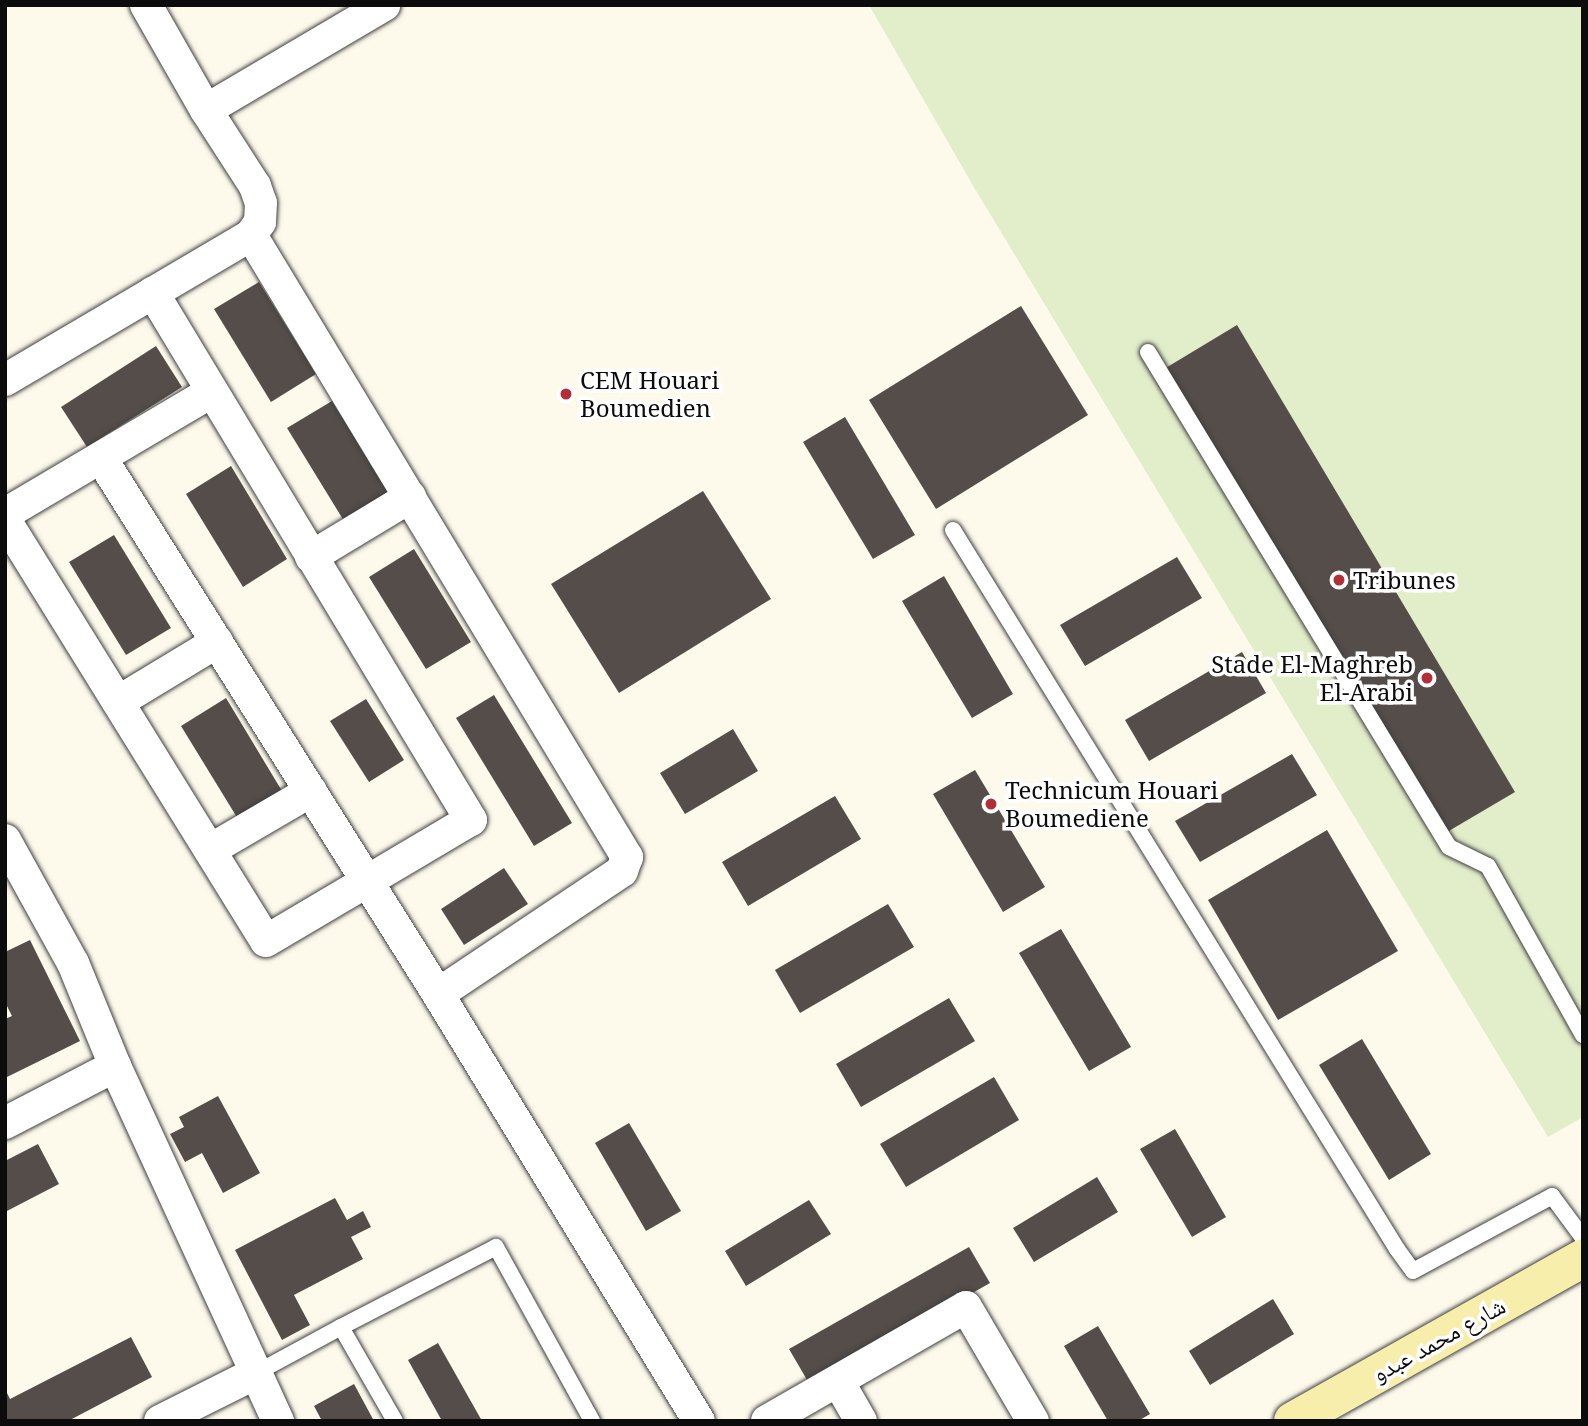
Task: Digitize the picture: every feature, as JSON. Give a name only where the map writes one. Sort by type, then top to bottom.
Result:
[{"type":"street","points":[[5,380],[251,235],[260,222],[261,204],[255,186],[206,110],[146,5]]},
{"type":"street","points":[[206,110],[384,5]]},
{"type":"street","points":[[251,235],[627,857],[622,872],[438,994]]},
{"type":"street","points":[[5,520],[266,941],[471,820],[210,393],[153,293]]},
{"type":"street","points":[[5,513],[210,393]]},
{"type":"street","points":[[101,458],[311,791],[365,882],[438,994],[699,1421]]},
{"type":"street","points":[[311,557],[410,497]]},
{"type":"street","points":[[118,702],[217,642]]},
{"type":"street","points":[[210,850],[311,791]]},
{"type":"street","points":[[5,840],[73,963],[116,1066],[278,1421]]},
{"type":"street","points":[[5,1122],[116,1066]]},
{"type":"street","name":"شارع محمد عبدو","points":[[1293,1421],[1581,1259]]},
{"type":"street","points":[[767,1421],[967,1307],[1033,1421]]},
{"type":"street","points":[[160,1421],[256,1373]]},
{"type":"street","points":[[838,1381],[862,1421]]},
{"type":"lane","points":[[1148,352],[1449,847],[1488,866],[1583,1035]]},
{"type":"lane","points":[[953,530],[1413,1271],[1552,1196],[1581,1259]]},
{"type":"lane","points":[[256,1373],[496,1247],[592,1421]]},
{"type":"lane","points":[[341,1327],[395,1421]]},
{"type":"green space","name":"Stade El-Maghreb El-Arabi","points":[[869,5],[1583,5],[1583,1117],[1548,1137],[975,189]]},
{"type":"building","points":[[259,282],[316,374],[271,402],[214,309]]},
{"type":"building","points":[[1021,306],[1088,415],[936,509],[869,400]]},
{"type":"building","name":"Tribunes","points":[[1237,325],[1515,792],[1442,835],[1164,369]]},
{"type":"building","points":[[156,346],[182,387],[87,447],[61,407]]},
{"type":"building","points":[[332,401],[389,494],[344,521],[287,428]]},
{"type":"building","points":[[845,417],[915,535],[873,559],[803,442]]},
{"type":"building","points":[[231,466],[287,559],[243,587],[186,494]]},
{"type":"building","points":[[703,491],[771,599],[619,693],[551,584]]},
{"type":"building","points":[[114,535],[171,628],[126,655],[69,562]]},
{"type":"building","points":[[414,549],[471,642],[426,669],[369,577]]},
{"type":"building","points":[[1177,557],[1202,598],[1085,666],[1060,625]]},
{"type":"building","points":[[944,576],[1013,694],[972,718],[902,601]]},
{"type":"building","points":[[1242,652],[1266,693],[1149,761],[1125,720]]},
{"type":"building","points":[[494,695],[572,823],[534,846],[456,718]]},
{"type":"building","points":[[226,698],[282,791],[238,819],[181,726]]},
{"type":"building","points":[[366,699],[404,760],[369,782],[330,721]]},
{"type":"building","points":[[733,729],[758,771],[685,814],[660,773]]},
{"type":"building","points":[[1292,754],[1317,795],[1200,862],[1175,821]]},
{"type":"building","points":[[975,770],[1045,887],[1003,912],[933,794]]},
{"type":"building","points":[[835,796],[861,839],[748,906],[722,862]]},
{"type":"building","points":[[1327,830],[1398,951],[1278,1020],[1208,900]]},
{"type":"building","points":[[504,868],[528,904],[464,945],[441,909]]},
{"type":"building","points":[[888,904],[914,947],[800,1013],[775,970]]},
{"type":"building","points":[[1061,929],[1131,1047],[1089,1071],[1019,953]]},
{"type":"building","points":[[30,940],[80,1041],[5,1078],[5,1019],[12,1016],[5,1002],[5,952]]},
{"type":"building","points":[[949,998],[975,1041],[861,1107],[836,1064]]},
{"type":"building","points":[[1362,1039],[1431,1154],[1389,1180],[1319,1065]]},
{"type":"building","points":[[994,1077],[1019,1120],[906,1187],[880,1144]]},
{"type":"building","points":[[218,1096],[260,1173],[223,1193],[202,1153],[185,1162],[170,1134],[184,1127],[179,1117]]},
{"type":"building","points":[[629,1123],[681,1211],[646,1231],[595,1143]]},
{"type":"building","points":[[1175,1129],[1226,1217],[1192,1237],[1140,1149]]},
{"type":"building","points":[[38,1144],[59,1184],[5,1212],[5,1161]]},
{"type":"building","points":[[1097,1177],[1118,1212],[1034,1262],[1013,1228]]},
{"type":"building","points":[[335,1198],[347,1220],[363,1211],[371,1227],[351,1237],[363,1259],[294,1295],[310,1325],[282,1340],[235,1250]]},
{"type":"building","points":[[809,1200],[831,1234],[746,1286],[725,1251]]},
{"type":"building","points":[[969,1247],[990,1283],[810,1385],[789,1349]]},
{"type":"building","points":[[1273,1299],[1294,1334],[1210,1385],[1189,1351]]},
{"type":"building","points":[[1098,1326],[1150,1414],[1138,1421],[1108,1421],[1064,1346]]},
{"type":"building","points":[[131,1337],[152,1377],[68,1421],[5,1421],[5,1389],[10,1399]]},
{"type":"building","points":[[438,1343],[482,1421],[442,1421],[408,1360]]},
{"type":"building","points":[[354,1384],[374,1421],[322,1421],[314,1406]]},
{"type":"place","name":"CEM Houari Boumedien","points":[[566,394]]},
{"type":"place","name":"Tribunes","points":[[1339,580]]},
{"type":"place","name":"Stade El-Maghreb El-Arabi","points":[[1427,678]]},
{"type":"place","name":"Technicum Houari Boumediene","points":[[991,804]]}]
